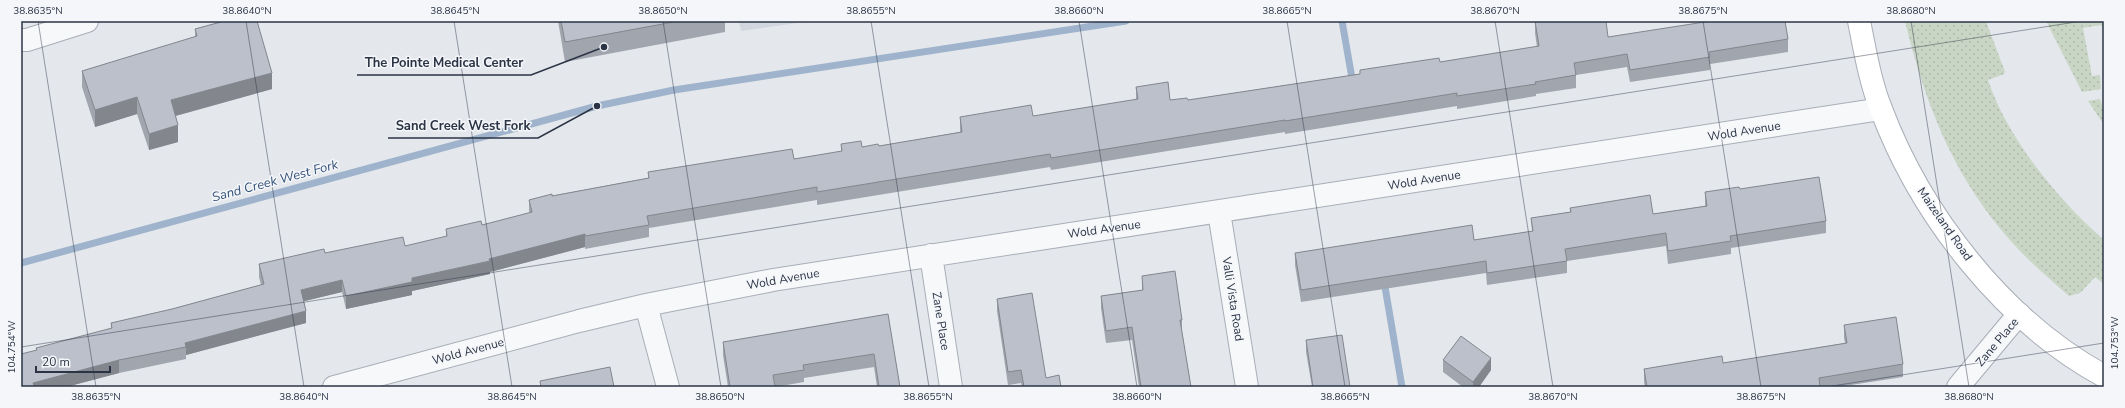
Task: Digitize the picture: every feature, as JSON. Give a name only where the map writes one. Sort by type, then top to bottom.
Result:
[{"type":"main road","name":"Maizeland Road","points":[[1859,21],[1870,76],[1881,110],[1924,197],[1949,234],[1981,275],[2019,314],[2052,341],[2104,376]]},
{"type":"street","points":[[21,40],[27,40],[87,21]]},
{"type":"street","name":"Wold Avenue","points":[[334,387],[367,383],[579,321],[646,305],[773,280],[1881,110]]},
{"type":"street","name":"Valli Vista Road","points":[[1219,212],[1247,387]]},
{"type":"street","name":"Zane Place","points":[[931,255],[951,387]]},
{"type":"street","points":[[646,305],[668,387]]},
{"type":"street","name":"Zane Place","points":[[1958,387],[2019,314]]},
{"type":"shaded area","points":[[739,21],[811,21],[741,31]]},
{"type":"green space","points":[[1905,21],[1986,21],[2005,72],[2004,74],[1988,80],[1997,102],[2021,146],[2036,167],[2069,206],[2104,240],[2104,284],[2095,277],[2080,293],[2069,296],[2043,273],[2003,232],[1968,184],[1954,159],[1921,79]]},
{"type":"green space","points":[[2046,21],[2104,21],[2104,28],[2100,25],[2083,28],[2092,76],[2100,75],[2101,89],[2082,92]]},
{"type":"green space","points":[[2100,99],[2104,111],[2104,125],[2088,101]]},
{"type":"building","points":[[221,21],[257,21],[272,73],[171,100],[178,125],[149,134],[137,97],[95,110],[82,71],[197,36],[195,29]]},
{"type":"building","points":[[561,21],[679,21],[565,42]]},
{"type":"building","points":[[1535,21],[1606,21],[1608,37],[1711,21],[1785,21],[1788,39],[1709,52],[1710,57],[1630,70],[1627,54],[1574,63],[1576,75],[1535,82],[1536,84],[1457,96],[1457,93],[1051,158],[1050,154],[817,192],[817,187],[647,216],[649,225],[585,236],[585,234],[489,259],[490,261],[412,278],[412,282],[346,296],[342,280],[301,290],[306,311],[185,343],[186,347],[119,360],[33,383],[34,386],[31,387],[21,387],[21,354],[37,350],[36,348],[112,328],[111,323],[172,309],[264,284],[259,264],[324,249],[325,253],[403,237],[405,246],[447,236],[446,229],[481,221],[482,225],[532,212],[529,200],[552,194],[552,196],[649,178],[648,172],[792,149],[794,159],[842,151],[841,144],[861,141],[862,147],[878,144],[879,146],[962,132],[960,117],[1031,105],[1033,116],[1138,99],[1136,87],[1168,82],[1170,100],[1187,98],[1188,100],[1360,74],[1360,70],[1439,58],[1440,62],[1539,46]]},
{"type":"building","points":[[1819,177],[1826,221],[1730,236],[1731,241],[1668,251],[1666,233],[1565,249],[1567,261],[1487,273],[1486,261],[1301,290],[1295,253],[1472,225],[1474,240],[1533,231],[1531,218],[1571,212],[1570,208],[1650,195],[1653,214],[1707,206],[1705,192],[1739,187],[1740,189]]},
{"type":"building","points":[[1175,271],[1182,320],[1180,320],[1191,387],[1141,387],[1132,327],[1106,331],[1101,296],[1143,290],[1142,276]]},
{"type":"building","points":[[1032,293],[1046,378],[1059,375],[1061,387],[1024,387],[1021,370],[1008,372],[997,299]]},
{"type":"building","points":[[888,314],[900,387],[879,387],[874,354],[803,365],[804,370],[773,375],[775,387],[730,387],[723,342]]},
{"type":"building","points":[[1896,317],[1903,364],[1819,378],[1820,387],[1647,387],[1644,369],[1722,356],[1723,363],[1847,343],[1844,325]]},
{"type":"building","points":[[1342,335],[1350,387],[1313,387],[1306,340]]},
{"type":"building","points":[[1461,336],[1491,358],[1473,382],[1443,360]]},
{"type":"building","points":[[610,367],[614,387],[541,387],[540,381]]},
{"type":"waterway","name":"Sand Creek West Fork","points":[[21,263],[597,106],[674,90],[1126,21]]},
{"type":"waterway","name":"Sand Creek West Fork","points":[[1342,21],[1353,84]]},
{"type":"waterway","name":"Sand Creek West Fork","points":[[1384,281],[1402,387]]},
{"type":"place","name":"The Pointe Medical Center","points":[[604,47]]},
{"type":"place","name":"Sand Creek West Fork","points":[[597,106]]}]
